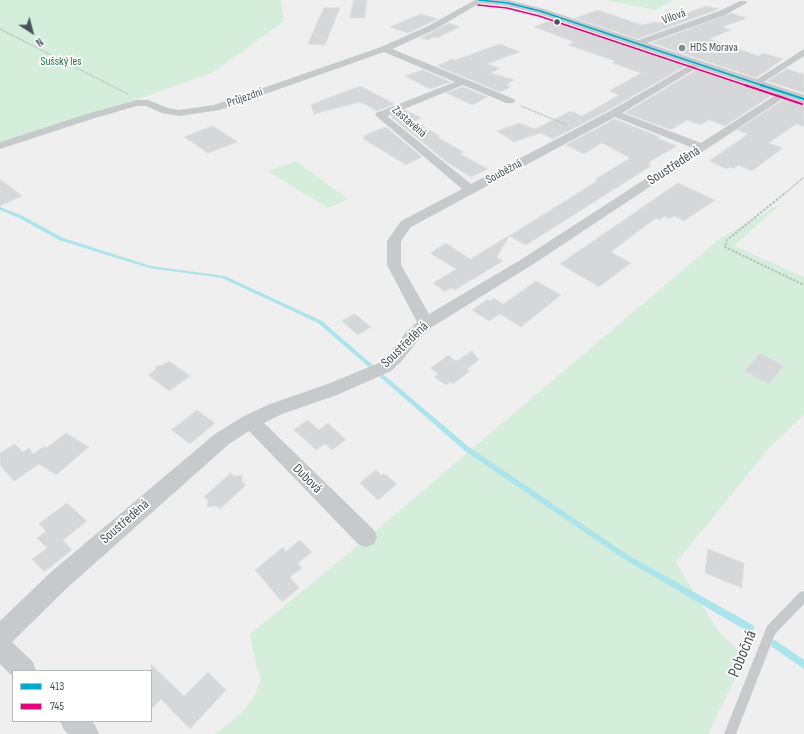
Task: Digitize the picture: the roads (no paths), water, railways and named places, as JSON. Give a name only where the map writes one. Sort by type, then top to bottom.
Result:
[{"type":"main road","points":[[480,0],[508,3],[540,11],[804,99]]},
{"type":"street","name":"Průjezdní","points":[[0,146],[91,116],[137,103],[148,103],[171,112],[190,113],[216,108],[384,49],[431,28],[480,0]]},
{"type":"street","name":"Vilová","points":[[636,44],[722,13],[743,3]]},
{"type":"street","points":[[384,49],[510,101]]},
{"type":"street","points":[[756,83],[804,52]]},
{"type":"street","name":"Souběžná","points":[[426,323],[394,265],[394,240],[406,224],[614,113],[698,64]]},
{"type":"street","name":"Zastavěná","points":[[463,82],[380,115],[470,190]]},
{"type":"street","name":"Soustředěná","points":[[0,637],[58,580],[222,439],[250,421],[276,409],[331,390],[385,367],[395,358],[412,336],[426,323],[527,262],[786,93]]},
{"type":"street","points":[[614,113],[702,148]]},
{"type":"street","name":"Dubová","points":[[250,421],[366,537]]},
{"type":"street","points":[[0,646],[23,670]]},
{"type":"street","points":[[74,722],[86,734]]},
{"type":"lane","name":"Pobočná","points":[[730,734],[770,630],[804,596]]},
{"type":"waterway","points":[[0,208],[21,217],[61,239],[151,267],[223,277],[320,322],[371,366]]},
{"type":"waterway","points":[[382,376],[467,449],[626,557],[750,628]]},
{"type":"waterway","points":[[775,644],[804,665]]},
{"type":"place","name":"HDS Morava","points":[[682,48]]},
{"type":"park label","name":"Sušský les","points":[[61,62]]}]
